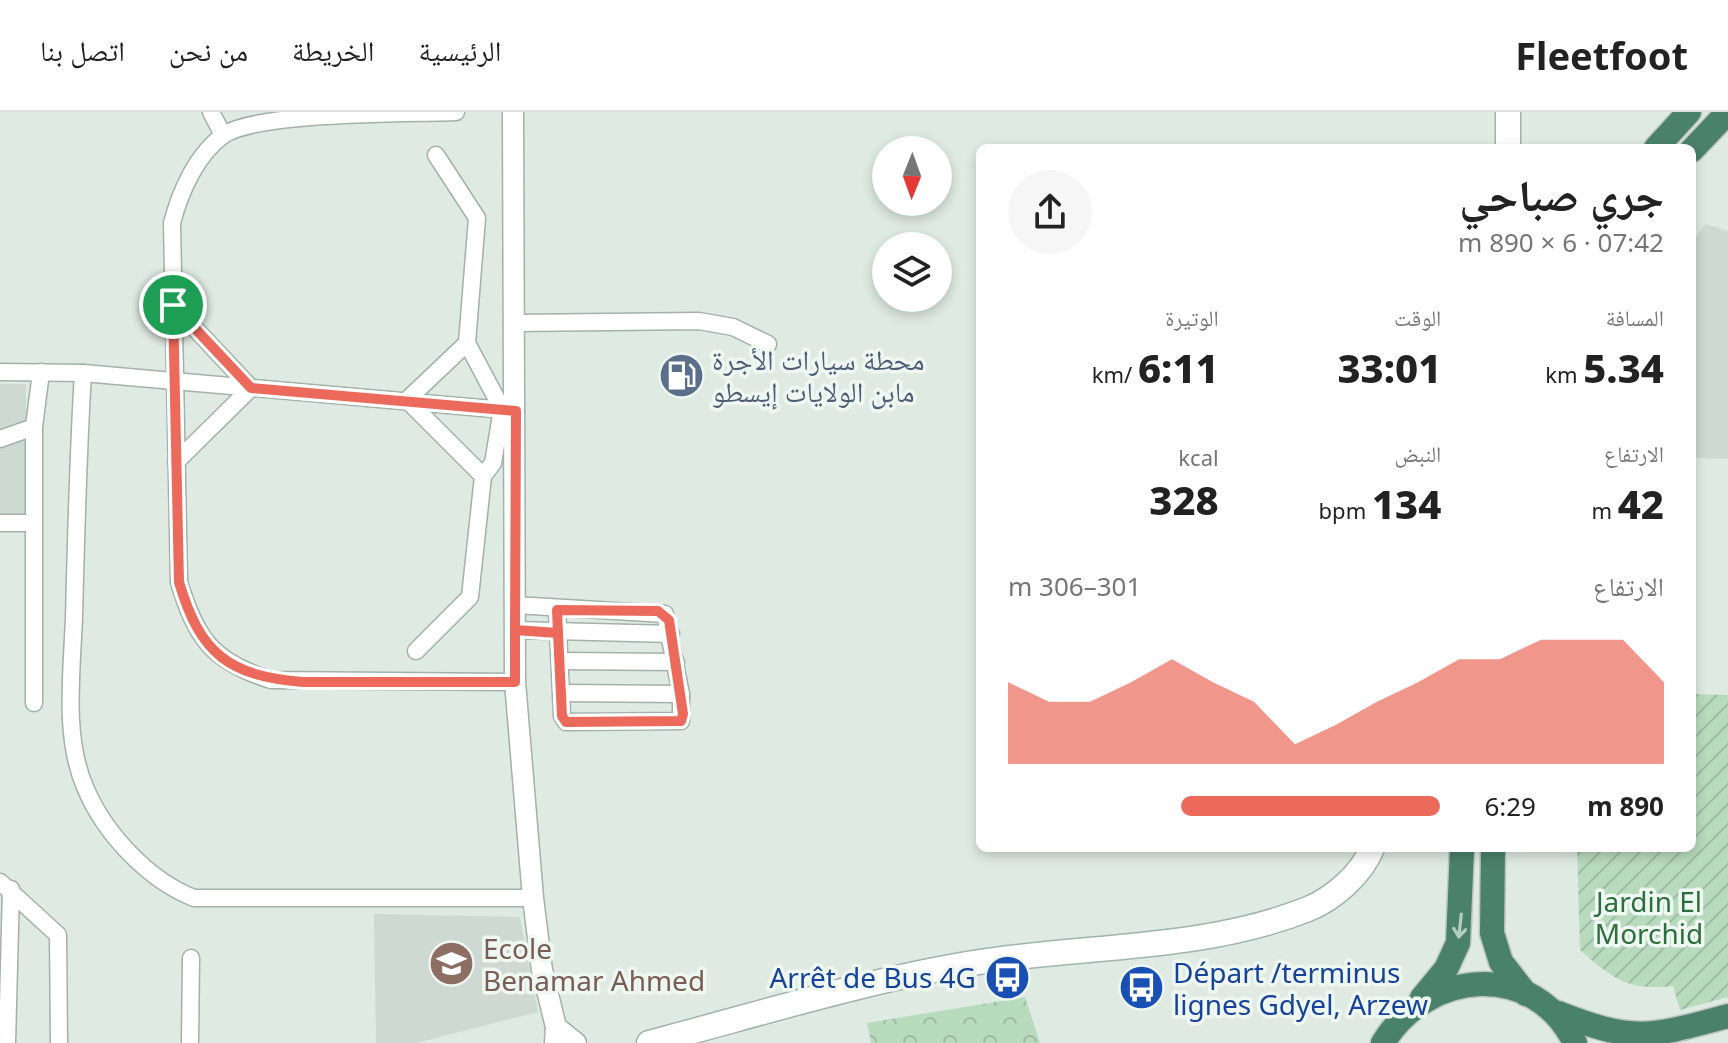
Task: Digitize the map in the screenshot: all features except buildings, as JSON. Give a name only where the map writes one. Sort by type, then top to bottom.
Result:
[{"type":"highway","points":[[1660,144],[1689,112]]},
{"type":"highway","points":[[1696,146],[1725,121]]},
{"type":"highway","points":[[1383,1043],[1404,1014],[1418,1003],[1446,969],[1458,943],[1462,852]]},
{"type":"highway","points":[[1493,852],[1492,933],[1501,962],[1526,994]]},
{"type":"highway","points":[[1418,1003],[1447,989],[1471,984],[1495,985],[1526,994],[1591,1029],[1621,1038],[1650,1036],[1728,1016]]},
{"type":"highway","points":[[1548,1008],[1575,1043]]},
{"type":"highway","points":[[1672,1043],[1696,1040],[1728,1028]]},
{"type":"main road","points":[[1508,112],[1508,144]]},
{"type":"main road","points":[[649,1043],[858,988],[971,963],[1218,934],[1264,924],[1311,908],[1338,890],[1351,881],[1369,852]]},
{"type":"street","points":[[211,112],[223,135]]},
{"type":"street","points":[[456,112],[328,114],[260,121],[223,135],[212,145],[179,197],[172,223],[179,582],[189,614],[208,645],[236,669],[271,680],[515,682]]},
{"type":"street","points":[[513,112],[515,323],[509,410],[515,682],[542,970],[555,1035],[576,1043]]},
{"type":"street","points":[[416,651],[470,597],[483,476],[493,463],[509,410],[467,343],[477,218],[436,155]]},
{"type":"street","points":[[173,305],[251,388]]},
{"type":"street","points":[[515,323],[699,321],[733,327],[768,344]]},
{"type":"street","points":[[407,400],[467,343]]},
{"type":"street","points":[[0,372],[83,373],[509,410]]},
{"type":"street","points":[[34,703],[34,427],[41,372]]},
{"type":"street","points":[[83,373],[72,677],[74,749],[84,786],[114,834],[166,885],[194,898],[533,898]]},
{"type":"street","points":[[176,462],[251,388]]},
{"type":"street","points":[[407,400],[483,476]]},
{"type":"street","points":[[0,439],[34,427]]},
{"type":"street","points":[[0,523],[33,523]]},
{"type":"street","points":[[515,605],[557,610],[658,611],[669,620],[681,694],[681,721],[674,724],[574,725],[566,722],[562,716],[557,610]]},
{"type":"street","points":[[515,630],[671,634]]},
{"type":"street","points":[[560,661],[676,662]]},
{"type":"street","points":[[562,693],[681,694]]},
{"type":"street","points":[[6,886],[7,1043]]},
{"type":"street","points":[[6,886],[58,935],[59,1043]]},
{"type":"street","points":[[190,1043],[191,958]]},
{"type":"shaded area","points":[[1706,224],[1728,231],[1728,459],[1696,458],[1696,236]]},
{"type":"shaded area","points":[[0,384],[26,384],[26,517],[0,518]]},
{"type":"shaded area","name":"Ecole Benamar Ahmed","points":[[374,914],[520,917],[538,1012],[416,1043],[376,1043]]},
{"type":"green space","name":"Jardin El Morchid","points":[[1696,694],[1728,695],[1728,997],[1680,1010],[1673,986],[1644,987],[1622,981],[1580,950],[1577,852],[1696,852]]},
{"type":"green space","points":[[1025,997],[1040,1043],[871,1043],[867,1023]]},
{"type":"place","name":"محطة سيارات الأجرة مابن الولايات إيسطو","points":[[681,375]]},
{"type":"place","name":"Ecole Benamar Ahmed","points":[[452,964]]},
{"type":"place","name":"Arrêt de Bus 4G","points":[[1007,977]]},
{"type":"place","name":"Départ /terminus lignes Gdyel, Arzew","points":[[1142,988]]},
{"type":"route","points":[[173,305],[179,582],[189,614],[208,645],[236,669],[271,680],[303,682],[515,682],[515,630],[558,633],[557,610],[658,611],[669,620],[683,714],[681,721],[674,724],[574,725],[566,722],[562,716],[558,633],[515,630],[516,411],[251,388],[173,305]]}]
